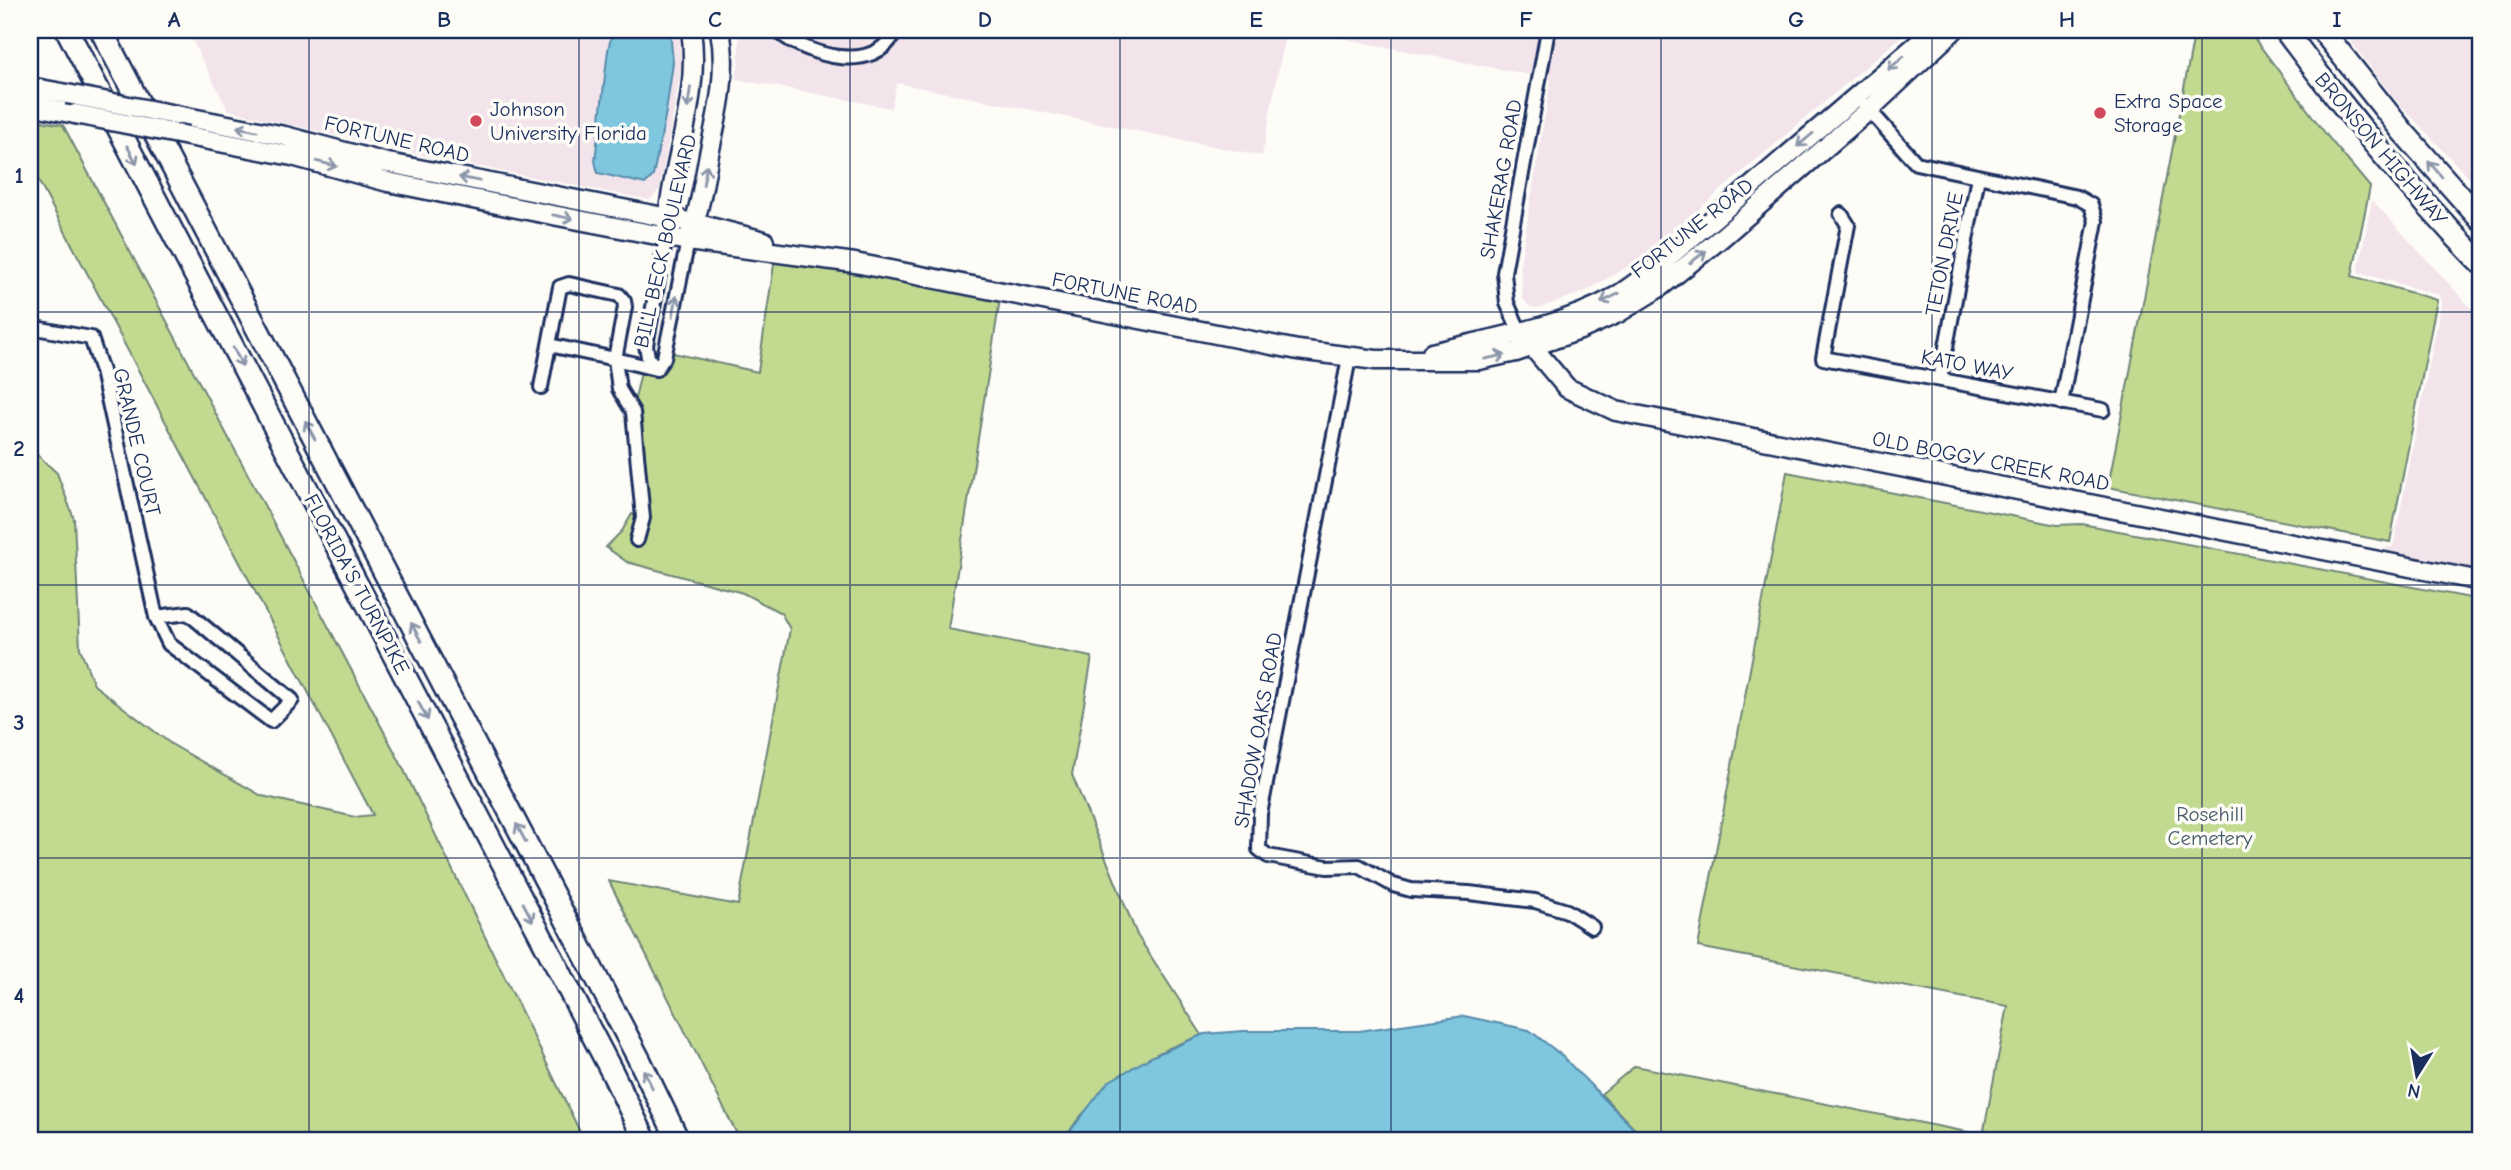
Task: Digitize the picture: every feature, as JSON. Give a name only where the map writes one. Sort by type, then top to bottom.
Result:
[{"type":"highway","name":"FLORIDA'S TURNPIKE","points":[[67,30],[606,1060],[645,1140]]},
{"type":"highway","name":"FLORIDA'S TURNPIKE","points":[[101,30],[639,1059],[678,1140]]},
{"type":"highway","name":"BRONSON HIGHWAY","points":[[2285,30],[2381,154],[2481,263]]},
{"type":"highway","name":"BRONSON HIGHWAY","points":[[2322,30],[2403,132],[2481,220]]},
{"type":"main road","name":"BILL BECK BOULEVARD","points":[[666,237],[690,96],[694,47],[691,30]]},
{"type":"main road","name":"BILL BECK BOULEVARD","points":[[688,241],[720,101],[724,52],[720,30]]},
{"type":"main road","name":"FORTUNE ROAD","points":[[1408,359],[1520,332],[1576,314],[1614,297],[1651,272],[1934,30]]},
{"type":"main road","name":"FORTUNE ROAD","points":[[30,105],[292,156],[388,182],[666,237],[835,260],[1298,350],[1349,358],[1479,360],[1562,337],[1618,313],[1660,287],[1720,239],[1869,110],[1954,30]]},
{"type":"main road","name":"FORTUNE ROAD","points":[[30,87],[285,136],[383,162],[694,223],[835,260]]},
{"type":"main road","name":"OLD BOGGY CREEK ROAD","points":[[1520,332],[1567,388],[1616,411],[2481,581]]},
{"type":"street","points":[[776,30],[787,38],[826,54],[850,59],[873,53],[891,42],[896,30]]},
{"type":"street","name":"SHAKERAG ROAD","points":[[1520,332],[1507,303],[1504,273],[1548,30]]},
{"type":"street","points":[[1857,96],[1916,163],[2077,197],[2091,205],[2096,221],[2061,402]]},
{"type":"street","name":"TETON DRIVE","points":[[1940,379],[1978,177]]},
{"type":"street","points":[[532,211],[536,192]]},
{"type":"street","name":"KATO WAY","points":[[1841,214],[1848,225],[1824,358],[2103,410]]},
{"type":"street","name":"BILL BECK BOULEVARD","points":[[666,237],[646,345],[648,357],[656,369],[664,358],[688,241]]},
{"type":"street","points":[[541,387],[560,287],[569,284],[619,295],[625,307],[615,359],[619,388],[633,412],[643,519],[637,540]]},
{"type":"street","name":"GRANDE COURT","points":[[30,327],[91,338],[102,371],[156,617],[169,644],[271,721],[292,700],[188,613],[156,617]]},
{"type":"street","points":[[549,345],[656,369]]},
{"type":"street","name":"SHADOW OAKS ROAD","points":[[1349,358],[1259,814],[1259,849],[1268,856],[1327,867],[1360,866],[1393,885],[1411,890],[1469,893],[1535,901],[1567,911],[1592,927]]},
{"type":"shaded area","name":"Johnson University Florida","points":[[187,30],[678,30],[682,63],[660,189],[650,200],[429,157],[228,110]]},
{"type":"shaded area","points":[[739,30],[1286,30],[1262,156],[897,83],[891,108],[736,79]]},
{"type":"shaded area","points":[[1299,30],[1909,30],[1640,259],[1586,291],[1539,308],[1530,307],[1523,299],[1520,265],[1551,79]]},
{"type":"shaded area","points":[[2342,30],[2481,30],[2481,191],[2394,98]]},
{"type":"shaded area","points":[[2372,200],[2481,319],[2481,575],[2384,556],[2386,547],[2392,547],[2394,543],[2442,300],[2438,295],[2358,272]]},
{"type":"green space","points":[[2195,30],[2248,30],[2328,137],[2370,187],[2352,276],[2437,300],[2390,542],[2108,487]]},
{"type":"green space","points":[[30,119],[63,125],[400,762],[584,1140],[30,1140],[30,448],[57,473],[74,519],[80,648],[94,685],[171,744],[262,796],[355,817],[373,815],[30,165]]},
{"type":"green space","points":[[775,258],[1000,299],[948,629],[1092,657],[1072,775],[1137,935],[1202,1035],[1158,1053],[1131,1072],[1078,1119],[1067,1140],[740,1140],[609,881],[738,905],[790,629],[781,613],[743,593],[627,562],[606,547],[622,531],[632,514],[637,518],[630,544],[641,547],[648,518],[640,413],[634,403],[641,372],[660,376],[663,364],[643,360],[646,347],[758,372]]},
{"type":"green space","name":"Rosehill Cemetery","points":[[1787,472],[2057,525],[2082,524],[2481,600],[2481,1140],[2034,1140],[1984,1130],[2008,1006],[1698,947]]},
{"type":"green space","points":[[1635,1066],[1972,1133],[1983,1140],[1645,1140],[1601,1094]]},
{"type":"water","points":[[613,30],[670,30],[673,63],[666,112],[653,176],[645,184],[598,173],[595,161],[608,50]]},
{"type":"water","points":[[1464,1016],[1529,1030],[1560,1054],[1645,1140],[1067,1140],[1068,1134],[1108,1082],[1153,1056],[1204,1034],[1244,1031],[1359,1031]]},
{"type":"place","name":"Extra Space Storage","points":[[2100,113]]},
{"type":"place","name":"Johnson University Florida","points":[[476,121]]}]
